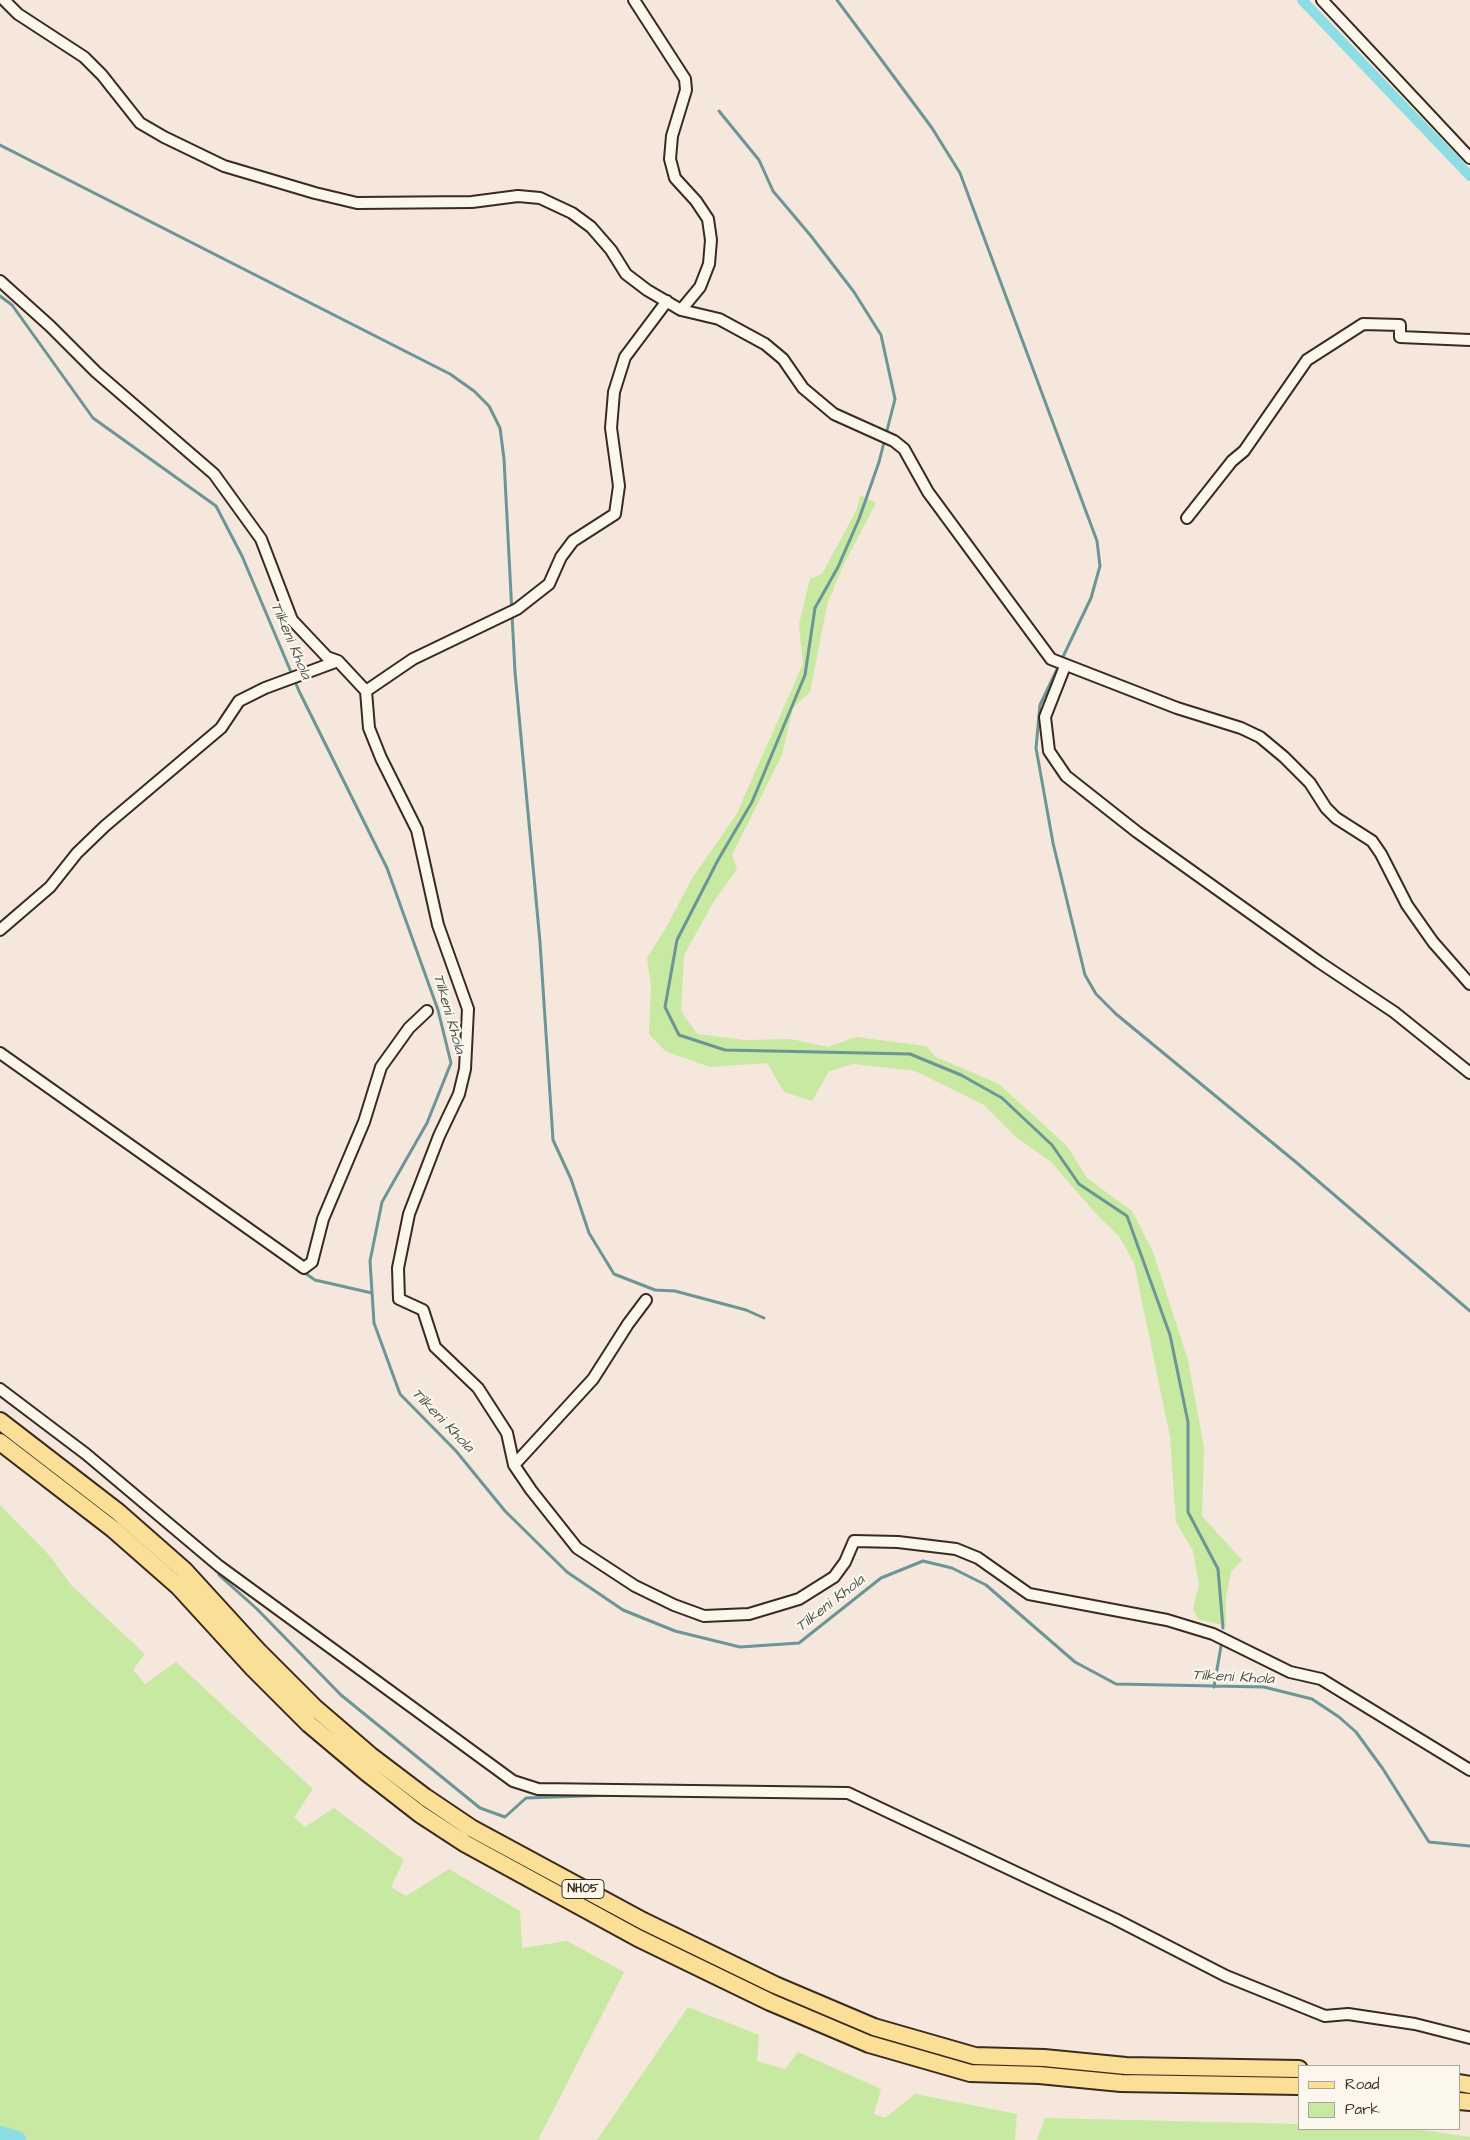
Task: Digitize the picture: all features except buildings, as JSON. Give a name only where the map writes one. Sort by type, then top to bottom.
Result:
[{"type":"main road","name":"NH05","points":[[0,1421],[118,1512],[184,1570],[258,1651],[314,1707],[386,1767],[471,1828],[643,1922],[775,1985],[874,2027],[975,2056],[1044,2058],[1126,2066],[1298,2069]]},
{"type":"main road","name":"NH05","points":[[0,1442],[113,1529],[179,1587],[253,1668],[309,1724],[420,1814],[466,1844],[638,1938],[770,2002],[869,2044],[970,2073],[1039,2075],[1121,2083],[1298,2086]]},
{"type":"street","points":[[4,0],[18,14],[84,58],[102,75],[140,123],[164,137],[224,166],[315,193],[357,203],[472,202],[518,196],[540,198],[572,213],[591,227],[611,250],[626,274],[647,290],[681,310],[719,319],[764,344],[783,359],[803,388],[834,414],[880,434],[904,449],[928,492],[1051,659],[1177,708],[1241,728],[1260,737],[1310,783],[1326,808],[1336,818],[1372,841],[1381,854],[1407,905],[1433,942],[1470,984]]},
{"type":"street","points":[[634,0],[685,79],[686,90],[672,136],[670,159],[675,178],[696,200],[708,219],[711,240],[708,264],[700,287],[681,310]]},
{"type":"street","points":[[1322,0],[1470,158]]},
{"type":"street","points":[[0,281],[50,326],[96,372],[214,474],[261,539],[292,620],[327,656],[338,660],[366,691],[369,728],[381,758],[417,830],[438,925],[468,1009],[465,1069],[459,1094],[439,1136],[409,1214],[398,1268],[399,1299],[423,1310],[435,1347],[478,1388],[507,1433],[514,1465],[577,1548],[635,1586],[674,1605],[704,1616],[748,1614],[799,1598],[834,1576],[845,1562],[854,1541],[898,1542],[956,1549],[978,1558],[1029,1594],[1167,1620],[1214,1634],[1290,1672],[1321,1679],[1470,1770]]},
{"type":"street","points":[[366,691],[413,659],[517,609],[549,584],[561,557],[572,541],[615,514],[619,486],[611,428],[614,392],[625,357],[667,301]]},
{"type":"street","points":[[1187,518],[1232,462],[1244,451],[1307,360],[1364,324],[1400,325],[1400,336],[1470,340]]},
{"type":"street","points":[[0,930],[50,887],[78,853],[105,826],[221,728],[239,701],[265,688],[338,660]]},
{"type":"street","points":[[1065,666],[1045,717],[1049,751],[1066,776],[1137,832],[1319,962],[1394,1012],[1470,1073]]},
{"type":"street","points":[[0,1053],[304,1268],[312,1262],[324,1219],[364,1122],[381,1067],[409,1028],[427,1011]]},
{"type":"street","points":[[514,1465],[593,1379],[628,1324],[646,1300]]},
{"type":"street","points":[[0,1389],[86,1454],[219,1566],[513,1781],[538,1789],[848,1793],[1115,1919],[1226,1976],[1325,2016],[1348,2014],[1367,2016],[1415,2024],[1470,2038]]},
{"type":"green space","points":[[860,495],[876,503],[842,568],[827,605],[810,692],[793,708],[782,755],[732,855],[737,869],[713,903],[684,955],[681,1011],[697,1034],[745,1040],[791,1039],[828,1047],[856,1037],[926,1046],[936,1057],[999,1084],[1067,1146],[1087,1178],[1132,1211],[1153,1252],[1188,1360],[1204,1448],[1202,1516],[1242,1560],[1231,1572],[1226,1597],[1226,1626],[1198,1619],[1193,1609],[1199,1584],[1193,1551],[1176,1522],[1170,1437],[1134,1263],[1119,1236],[1098,1216],[1050,1161],[1017,1138],[984,1105],[915,1071],[854,1064],[829,1071],[812,1101],[784,1092],[767,1063],[710,1067],[665,1051],[649,1034],[651,986],[647,958],[667,926],[691,880],[736,815],[803,664],[799,624],[810,579],[822,574],[857,509]]},
{"type":"green space","points":[[0,1505],[50,1556],[71,1585],[145,1654],[133,1670],[145,1684],[176,1662],[313,1789],[294,1817],[305,1827],[334,1808],[404,1860],[391,1887],[406,1896],[449,1869],[520,1911],[522,1948],[567,1941],[624,1972],[538,2140],[0,2140]]},
{"type":"green space","points":[[688,2007],[759,2035],[757,2061],[785,2069],[798,2052],[881,2089],[874,2114],[885,2118],[915,2094],[1017,2114],[1015,2140],[597,2140]]},
{"type":"green space","points":[[1045,2118],[1298,2124],[1298,2130],[1423,2130],[1470,2137],[1470,2140],[1037,2140]]},
{"type":"waterway","points":[[837,0],[932,128],[960,173],[1097,541],[1100,566],[1091,598],[1040,705],[1036,748],[1053,843],[1085,975],[1096,994],[1116,1014],[1297,1163],[1470,1311]]},
{"type":"waterway","points":[[1302,0],[1470,176]]},
{"type":"waterway","points":[[719,111],[759,160],[773,191],[854,292],[881,335],[895,399],[879,462],[859,519],[838,567],[815,608],[805,675],[752,802],[718,860],[677,940],[665,1007],[679,1035],[725,1050],[910,1054],[961,1075],[1002,1098],[1052,1145],[1079,1184],[1127,1216],[1170,1335],[1188,1422],[1188,1512],[1218,1569],[1223,1628]]},
{"type":"waterway","points":[[0,145],[450,374],[474,391],[489,406],[500,428],[504,459],[515,672],[540,942],[553,1140],[571,1179],[589,1233],[614,1274],[655,1290],[675,1291],[746,1310],[764,1318]]},
{"type":"waterway","name":"Tilkeni Khola","points":[[0,296],[12,305],[93,418],[216,506],[242,556],[299,691],[387,868],[438,1010],[451,1063],[427,1123],[382,1202],[370,1261],[374,1323],[400,1394],[456,1451],[505,1511],[567,1572],[623,1610],[675,1631],[740,1647],[799,1643],[881,1578],[923,1561],[952,1568],[986,1585],[1075,1662],[1116,1684],[1264,1687],[1312,1699],[1339,1717],[1356,1732],[1383,1769],[1429,1842],[1470,1846]]},
{"type":"waterway","points":[[144,1161],[161,1173]]},
{"type":"waterway","points":[[302,1271],[315,1280],[372,1293]]},
{"type":"waterway","points":[[219,1575],[257,1609],[341,1695],[480,1808],[505,1817],[526,1798],[612,1795]]},
{"type":"waterway","points":[[1214,1687],[1221,1646]]},
{"type":"waterway","points":[[0,2135],[17,2140]]}]
